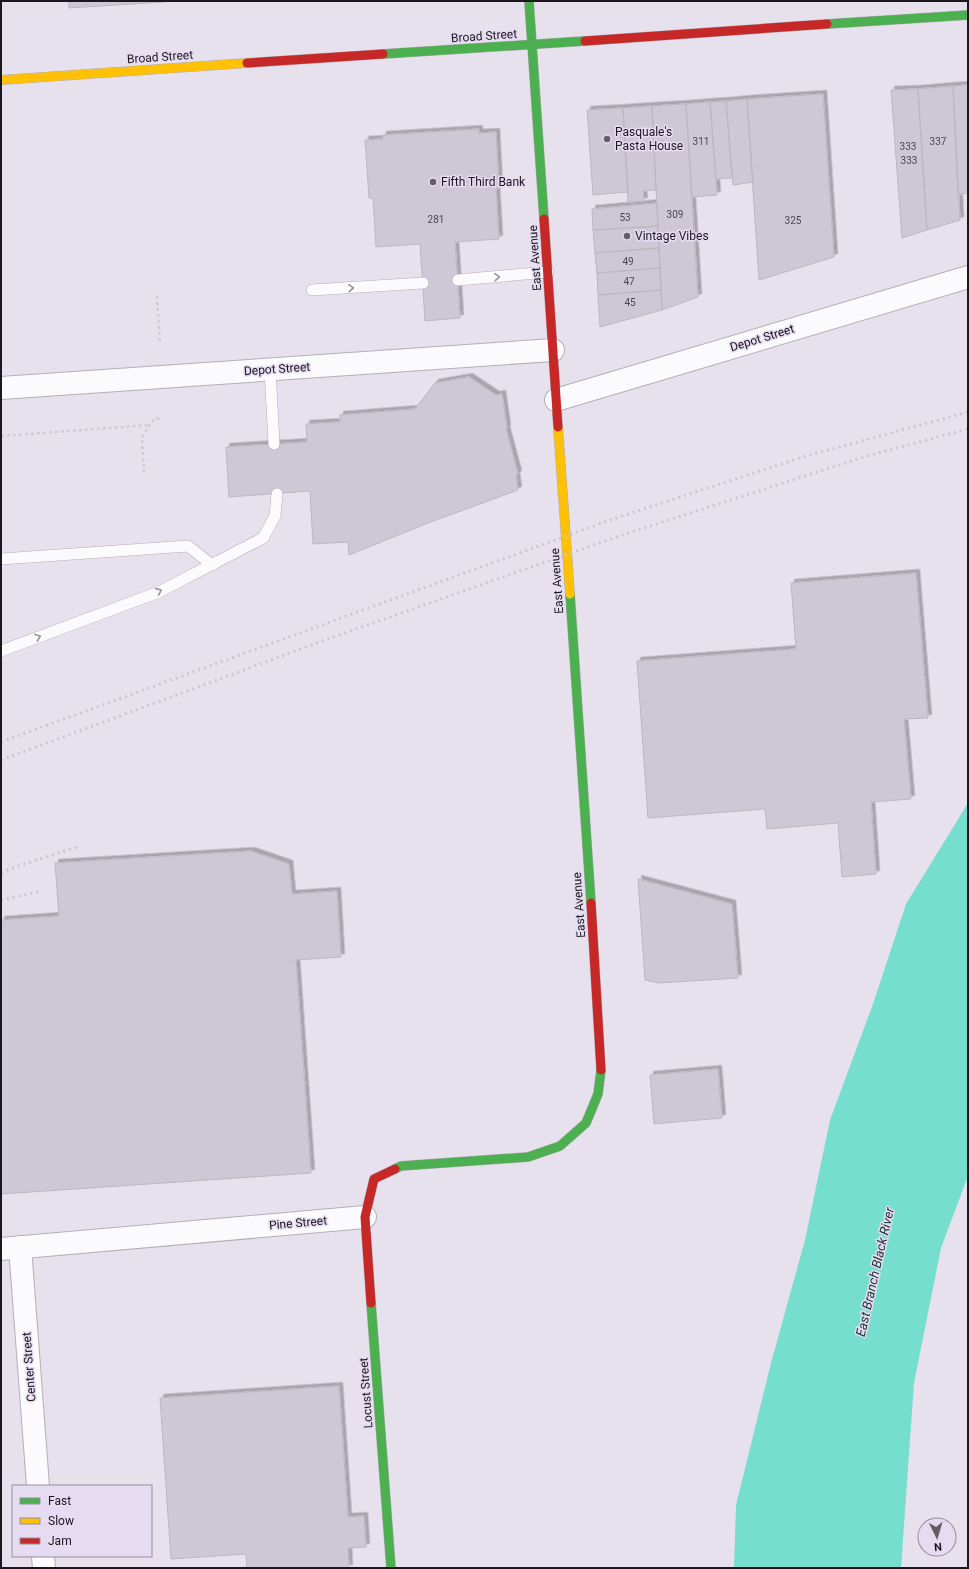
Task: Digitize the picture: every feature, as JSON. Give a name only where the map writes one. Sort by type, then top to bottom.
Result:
[{"type":"street","name":"East Avenue","points":[[365,1217],[374,1178],[401,1166],[528,1157],[560,1146],[586,1123],[598,1094],[602,1066],[529,1]]},
{"type":"street","name":"Broad Street","points":[[1,80],[968,15]]},
{"type":"street","name":"Depot Street","points":[[556,400],[968,277]]},
{"type":"street","name":"Depot Street","points":[[1,388],[554,350]]},
{"type":"street","name":"Pine Street","points":[[10,1248],[365,1217]]},
{"type":"street","name":"Locust Street","points":[[365,1217],[391,1568]]},
{"type":"street","name":"Center Street","points":[[10,1248],[38,1485]]},
{"type":"street","points":[[43,1557],[44,1568]]},
{"type":"lane","points":[[458,280],[548,272]]},
{"type":"lane","points":[[312,290],[423,283]]},
{"type":"lane","points":[[270,369],[274,444]]},
{"type":"lane","points":[[1,651],[159,592],[263,538],[275,516],[277,494]]},
{"type":"lane","points":[[1,559],[188,546],[212,565]]},
{"type":"path","points":[[157,296],[160,343]]},
{"type":"path","points":[[144,473],[142,437],[154,419],[162,418]]},
{"type":"path","points":[[1,436],[150,425]]},
{"type":"water","name":"East Branch Black River","points":[[968,803],[968,1176],[941,1248],[914,1383],[901,1568],[734,1568],[736,1505],[771,1363],[805,1240],[830,1120],[873,1004],[906,904]]},
{"type":"building","points":[[69,1],[164,1],[164,2],[69,8]]},
{"type":"building","points":[[968,85],[968,193],[958,194],[953,86]]},
{"type":"building","points":[[953,86],[960,220],[927,230],[918,89]]},
{"type":"building","points":[[918,89],[927,230],[902,238],[891,90]]},
{"type":"building","points":[[823,94],[834,257],[759,280],[747,99]]},
{"type":"building","points":[[747,99],[753,182],[733,185],[726,101]]},
{"type":"building","points":[[726,101],[732,178],[716,179],[710,102]]},
{"type":"building","points":[[710,102],[717,195],[692,197],[686,104]]},
{"type":"building","points":[[686,104],[698,297],[662,310],[652,106]]},
{"type":"building","points":[[652,106],[656,190],[643,191],[644,201],[628,202],[623,108]]},
{"type":"building","points":[[623,108],[628,192],[593,195],[587,110]]},
{"type":"building","points":[[479,129],[479,133],[496,132],[499,188],[496,188],[499,239],[455,242],[460,318],[425,321],[420,244],[376,247],[373,198],[369,198],[365,140],[383,139],[383,135]]},
{"type":"building","points":[[657,203],[658,226],[593,230],[592,209]]},
{"type":"building","points":[[658,226],[659,248],[595,253],[593,230]]},
{"type":"building","points":[[659,248],[660,268],[597,273],[595,253]]},
{"type":"building","points":[[660,268],[661,290],[598,295],[597,273]]},
{"type":"building","points":[[661,290],[662,310],[600,327],[598,295]]},
{"type":"building","points":[[469,377],[496,395],[502,394],[506,429],[518,474],[516,475],[518,490],[428,523],[349,555],[348,542],[313,544],[310,491],[229,497],[226,447],[307,442],[306,424],[340,422],[340,415],[415,409],[435,383]]},
{"type":"building","points":[[916,573],[928,718],[904,719],[911,799],[871,802],[876,874],[842,877],[838,823],[767,829],[765,809],[648,818],[637,661],[796,649],[791,583]]},
{"type":"building","points":[[251,851],[289,864],[292,894],[337,891],[341,957],[296,960],[311,1173],[1,1194],[1,920],[59,916],[55,863]]},
{"type":"building","points":[[638,879],[732,904],[738,978],[659,983],[645,980]]},
{"type":"building","points":[[718,1069],[722,1118],[654,1124],[650,1075]]},
{"type":"building","points":[[339,1386],[348,1517],[364,1516],[366,1547],[348,1548],[349,1568],[247,1568],[246,1554],[171,1559],[160,1398]]},
{"type":"railway","points":[[1,742],[610,520],[803,457],[968,412]]},
{"type":"railway","points":[[1,760],[325,640],[613,538],[867,456],[968,429]]},
{"type":"railway","points":[[1,873],[77,847]]},
{"type":"railway","points":[[1,900],[42,891]]},
{"type":"traffic: fast","points":[[529,1],[544,219]]},
{"type":"traffic: fast","points":[[827,24],[968,15]]},
{"type":"traffic: fast","points":[[383,54],[585,41]]},
{"type":"traffic: fast","points":[[570,594],[591,903]]},
{"type":"traffic: fast","points":[[395,1169],[401,1166],[528,1157],[560,1146],[586,1123],[598,1094],[601,1070]]},
{"type":"traffic: fast","points":[[371,1303],[391,1568]]},
{"type":"traffic: slow","points":[[1,80],[247,63]]},
{"type":"traffic: slow","points":[[558,427],[570,594]]},
{"type":"traffic: jam","points":[[585,41],[827,24]]},
{"type":"traffic: jam","points":[[247,63],[383,54]]},
{"type":"traffic: jam","points":[[544,219],[558,427]]},
{"type":"traffic: jam","points":[[591,903],[601,1070]]},
{"type":"traffic: jam","points":[[371,1303],[365,1217],[374,1179],[395,1169]]},
{"type":"place","name":"Pasquale's Pasta House","points":[[607,139]]},
{"type":"place","name":"Fifth Third Bank","points":[[433,182]]},
{"type":"place","name":"Vintage Vibes","points":[[627,236]]}]
